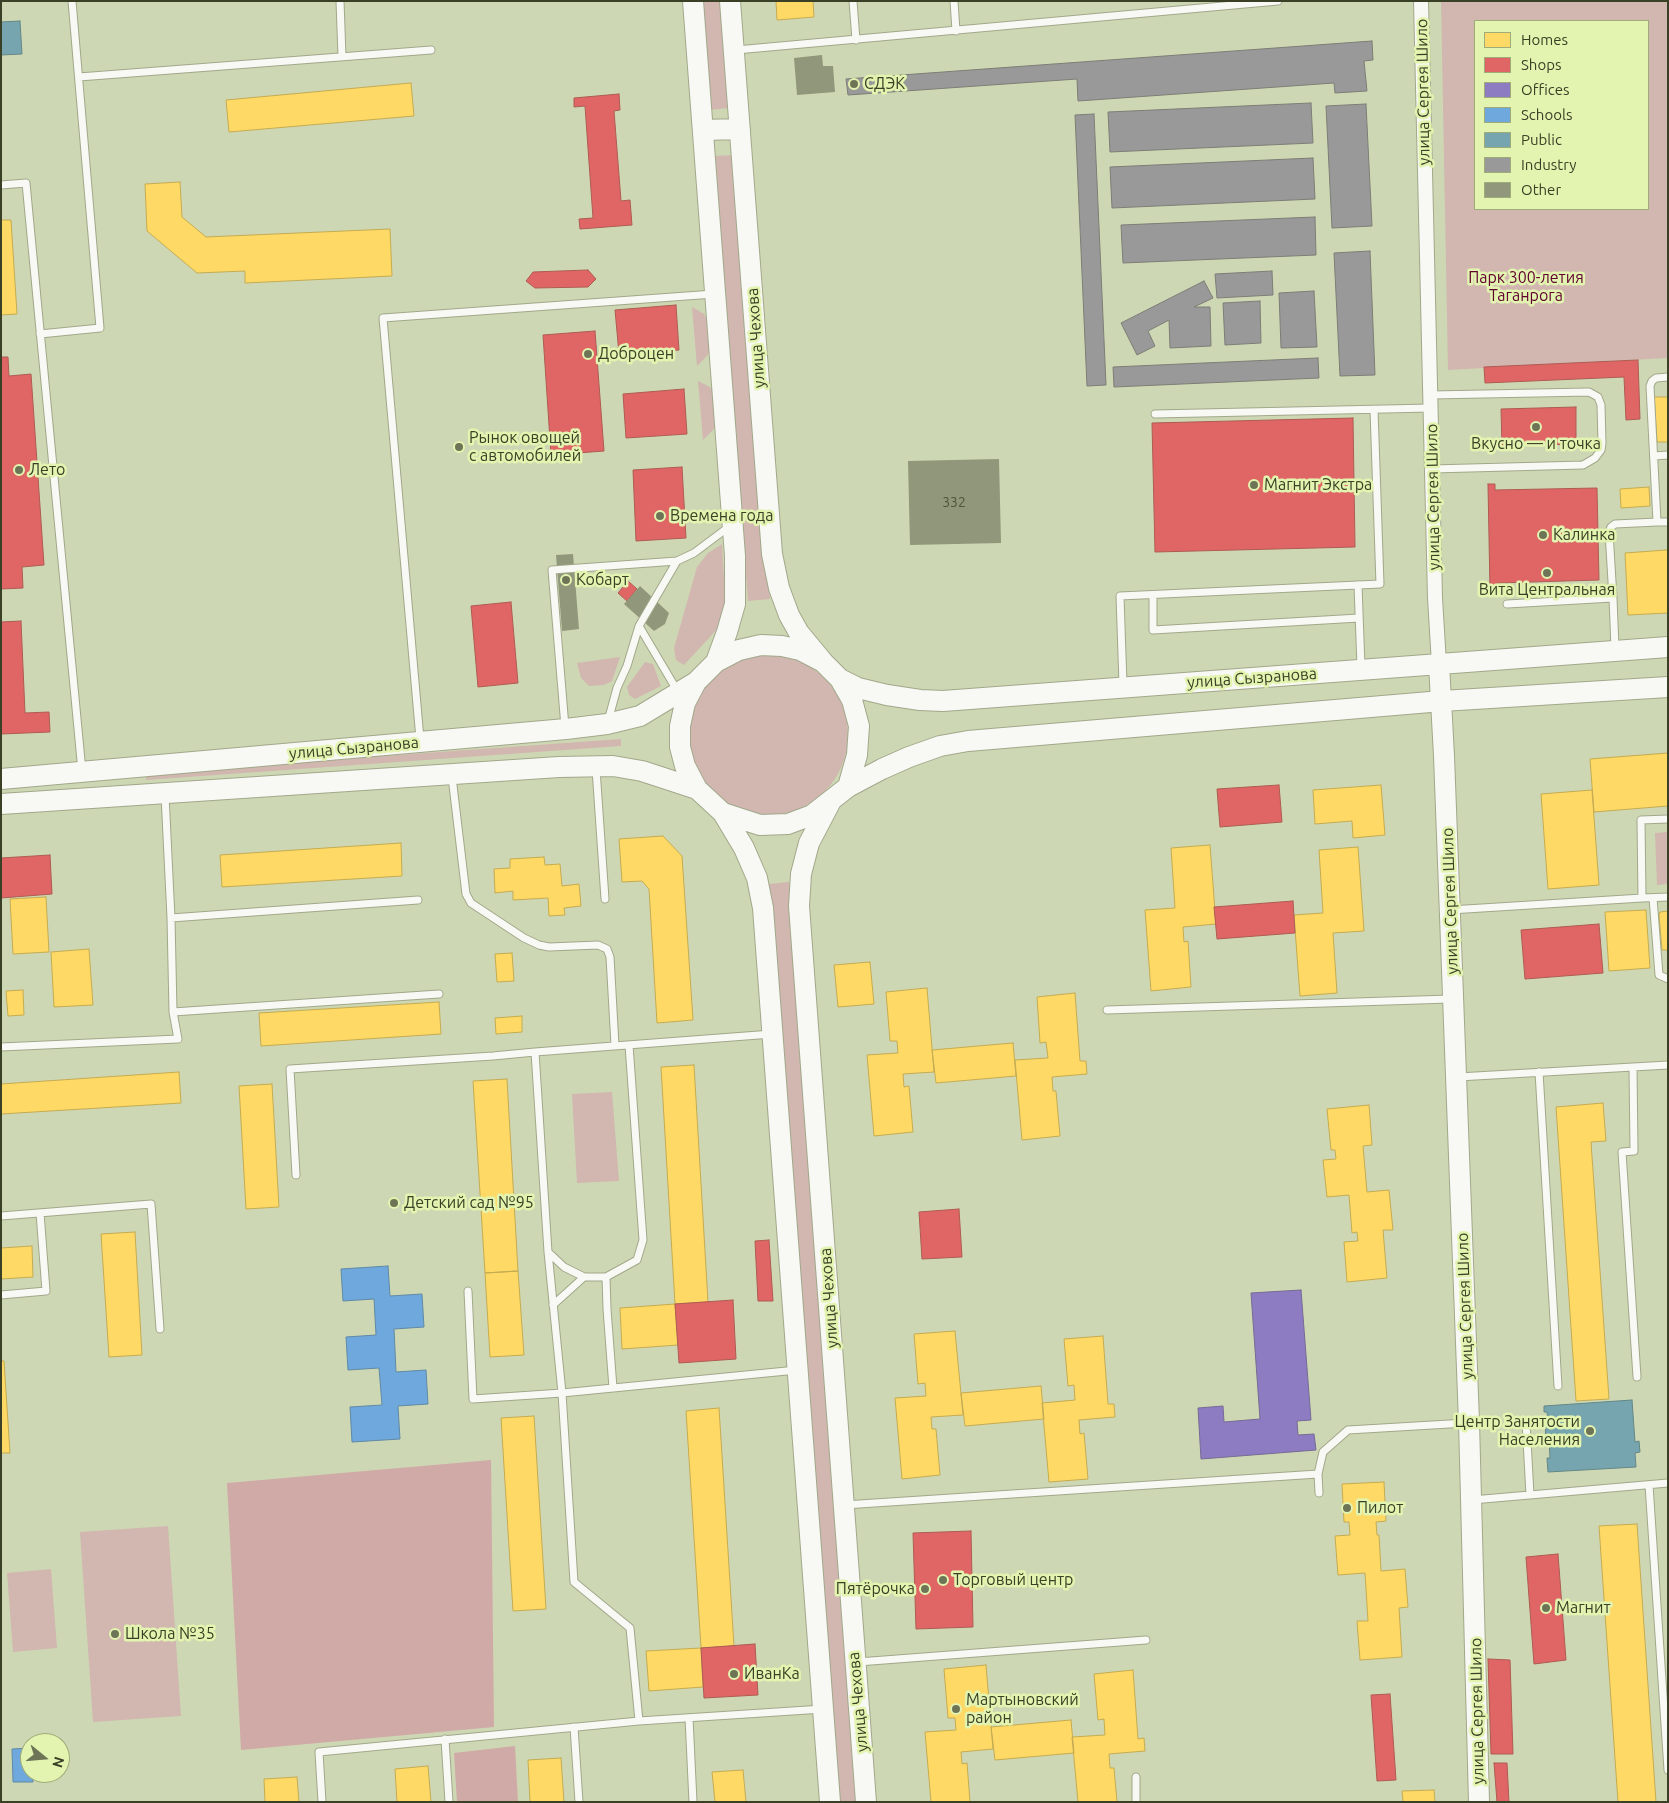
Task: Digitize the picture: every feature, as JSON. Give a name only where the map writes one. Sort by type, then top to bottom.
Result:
[{"type":"main road","points":[[693,1],[735,556],[735,604],[728,632],[716,662]]},
{"type":"main road","name":"улица Чехова","points":[[730,1],[772,554],[779,588],[789,615],[799,633],[823,662]]},
{"type":"main road","points":[[703,130],[740,129]]},
{"type":"main road","points":[[830,1802],[762,901],[757,878],[744,848],[723,813],[697,789],[685,766],[680,746],[680,733],[685,704],[696,682],[716,662],[739,650],[761,645],[782,646],[800,650],[823,662],[840,679],[852,700],[859,726],[857,755],[848,788]]},
{"type":"main road","name":"улица Сызранова","points":[[840,679],[858,688],[920,700],[997,697],[1668,647]]},
{"type":"main road","name":"улица Сергея Шило","points":[[1439,664],[1442,701],[1472,1500],[1479,1802]]},
{"type":"main road","name":"улица Сызранова","points":[[1,779],[608,724],[640,716],[696,682]]},
{"type":"main road","points":[[723,813],[760,825],[788,824],[812,815],[848,788],[882,768],[940,746],[968,741],[1442,701],[1668,687]]},
{"type":"main road","name":"улица Сызранова","points":[[1,804],[165,792],[596,766],[613,766],[642,771],[697,789]]},
{"type":"main road","points":[[82,771],[84,798]]},
{"type":"main road","name":"улица Чехова","points":[[831,801],[809,843],[801,874],[799,906],[866,1802]]},
{"type":"street","name":"улица Сергея Шило","points":[[1421,1],[1435,598],[1439,664]]},
{"type":"lane","points":[[40,334],[100,328],[72,1]]},
{"type":"lane","points":[[340,1],[342,56]]},
{"type":"lane","points":[[853,1],[856,40]]},
{"type":"lane","points":[[954,1],[956,30]]},
{"type":"lane","points":[[734,50],[856,40],[1199,5],[1278,1]]},
{"type":"lane","points":[[79,77],[431,50]]},
{"type":"lane","points":[[1,185],[26,183],[82,771]]},
{"type":"lane","points":[[421,742],[383,318],[716,294]]},
{"type":"lane","points":[[1657,522],[1650,386],[1652,380],[1656,378],[1668,377]]},
{"type":"lane","points":[[1155,414],[1374,410],[1431,402],[1589,392],[1598,397],[1601,405],[1601,450],[1596,458],[1583,465],[1432,469]]},
{"type":"lane","points":[[1123,688],[1120,596],[1380,584],[1374,410]]},
{"type":"lane","points":[[1654,456],[1668,455]]},
{"type":"lane","points":[[1616,651],[1609,532],[1611,527],[1615,524],[1668,522]]},
{"type":"lane","points":[[566,729],[552,570],[677,561],[694,553],[733,524]]},
{"type":"lane","points":[[608,724],[617,688],[627,666],[639,626],[677,561]]},
{"type":"lane","points":[[1358,585],[1361,670]]},
{"type":"lane","points":[[1153,595],[1153,630],[1359,618]]},
{"type":"lane","points":[[1507,604],[1613,598]]},
{"type":"lane","points":[[639,626],[678,693]]},
{"type":"lane","points":[[596,766],[605,899]]},
{"type":"lane","points":[[452,774],[466,894],[471,904],[524,938],[539,944],[549,947],[598,945],[607,949],[610,957],[615,1045]]},
{"type":"lane","points":[[1,1047],[178,1039],[174,1012],[165,792]]},
{"type":"lane","points":[[1642,898],[1641,820],[1668,819]]},
{"type":"lane","points":[[1450,910],[1668,896]]},
{"type":"lane","points":[[1652,898],[1659,975],[1668,979]]},
{"type":"lane","points":[[171,918],[418,900]]},
{"type":"lane","points":[[174,1012],[439,994]]},
{"type":"lane","points":[[1106,1010],[1453,999]]},
{"type":"lane","points":[[296,1175],[290,1069],[493,1056],[772,1034]]},
{"type":"lane","points":[[548,1252],[564,1267],[584,1277],[606,1277],[637,1260],[643,1240],[629,1045]]},
{"type":"lane","points":[[535,1052],[548,1252],[562,1393],[574,1582],[630,1628],[639,1721]]},
{"type":"lane","points":[[1456,1077],[1668,1065]]},
{"type":"lane","points":[[1633,1067],[1634,1151],[1622,1152],[1637,1377]]},
{"type":"lane","points":[[1538,1072],[1558,1386]]},
{"type":"lane","points":[[1,1216],[150,1204],[160,1329]]},
{"type":"lane","points":[[1,1295],[46,1291],[40,1213]]},
{"type":"lane","points":[[553,1305],[584,1277]]},
{"type":"lane","points":[[606,1277],[613,1388]]},
{"type":"lane","points":[[468,1291],[474,1399],[562,1393],[798,1370]]},
{"type":"lane","points":[[1319,1493],[1318,1474],[1323,1452],[1348,1430],[1469,1422]]},
{"type":"lane","points":[[1526,1422],[1530,1495]]},
{"type":"lane","points":[[844,1505],[1318,1474]]},
{"type":"lane","points":[[1472,1500],[1668,1483]]},
{"type":"lane","points":[[1649,1485],[1668,1770]]},
{"type":"lane","points":[[855,1662],[1146,1640]]},
{"type":"lane","points":[[322,1802],[319,1752],[639,1721],[823,1709]]},
{"type":"lane","points":[[689,1718],[693,1802]]},
{"type":"lane","points":[[574,1727],[579,1802]]},
{"type":"lane","points":[[445,1740],[449,1802]]},
{"type":"lane","points":[[1136,1777],[1136,1802]]},
{"type":"green space","points":[[701,1],[722,1],[730,108],[709,110]]},
{"type":"green space","name":"Парк 300-летия Таганрога","points":[[1441,1],[1668,1],[1668,358],[1448,370]]},
{"type":"green space","points":[[735,155],[770,599],[748,601],[713,156]]},
{"type":"green space","points":[[692,307],[704,314],[708,321],[710,350],[697,366]]},
{"type":"green space","points":[[698,381],[710,387],[715,395],[716,424],[703,440]]},
{"type":"green space","points":[[722,544],[726,610],[722,624],[684,665],[676,660],[674,648],[697,567],[708,553]]},
{"type":"green space","points":[[768,655],[798,661],[818,673],[830,685],[842,705],[848,735],[842,765],[830,785],[818,797],[798,809],[768,815],[738,809],[718,797],[706,785],[694,765],[688,735],[694,705],[706,685],[718,673],[738,661]]},
{"type":"green space","points":[[620,657],[612,681],[604,685],[589,686],[581,678],[577,663]]},
{"type":"green space","points":[[645,662],[653,664],[661,686],[635,699],[629,695],[627,687]]},
{"type":"green space","points":[[621,739],[621,746],[146,780],[146,773]]},
{"type":"green space","points":[[1668,832],[1668,884],[1657,885],[1655,833]]},
{"type":"green space","points":[[789,882],[858,1802],[838,1802],[769,884]]},
{"type":"green space","points":[[612,1092],[619,1181],[577,1183],[572,1094]]},
{"type":"green space","points":[[168,1526],[181,1716],[93,1722],[80,1532]]},
{"type":"green space","points":[[51,1569],[57,1648],[13,1652],[7,1573]]},
{"type":"shaded area","points":[[491,1460],[494,1727],[241,1750],[227,1483]]},
{"type":"shaded area","points":[[515,1746],[518,1802],[457,1802],[454,1753]]},
{"type":"building: Homes","points":[[776,1],[813,1],[814,17],[777,20]]},
{"type":"building: Homes","points":[[411,83],[414,116],[229,132],[226,100]]},
{"type":"building: Homes","points":[[180,182],[182,217],[206,237],[390,229],[392,276],[245,283],[245,271],[197,273],[147,231],[145,184]]},
{"type":"building: Homes","points":[[1,220],[11,220],[17,314],[1,315]]},
{"type":"building: Homes","points":[[1654,397],[1668,397],[1668,442],[1657,442]]},
{"type":"building: Homes","points":[[1649,487],[1650,506],[1621,508],[1620,489]]},
{"type":"building: Homes","points":[[1668,550],[1668,613],[1628,615],[1625,553]]},
{"type":"building: Homes","points":[[1668,753],[1668,806],[1594,812],[1590,759]]},
{"type":"building: Homes","points":[[1381,785],[1385,835],[1353,838],[1352,821],[1315,824],[1313,790]]},
{"type":"building: Homes","points":[[1592,790],[1599,885],[1548,889],[1541,794]]},
{"type":"building: Homes","points":[[663,836],[682,856],[693,1020],[657,1023],[649,889],[642,881],[622,882],[619,839]]},
{"type":"building: Homes","points":[[401,843],[402,876],[222,887],[220,855]]},
{"type":"building: Homes","points":[[1210,845],[1216,924],[1183,927],[1184,942],[1188,941],[1191,987],[1151,991],[1145,910],[1175,908],[1171,848]]},
{"type":"building: Homes","points":[[1358,847],[1364,931],[1333,933],[1337,993],[1300,996],[1294,915],[1323,913],[1319,850]]},
{"type":"building: Homes","points":[[544,857],[545,865],[560,864],[562,886],[579,884],[581,906],[564,908],[565,915],[549,916],[548,898],[513,900],[513,891],[495,893],[494,869],[510,868],[510,859]]},
{"type":"building: Homes","points":[[46,897],[49,952],[13,954],[10,899]]},
{"type":"building: Homes","points":[[1646,910],[1650,968],[1609,971],[1605,912]]},
{"type":"building: Homes","points":[[1668,911],[1668,950],[1662,950],[1659,915],[1660,912]]},
{"type":"building: Homes","points":[[89,949],[93,1005],[54,1007],[51,952]]},
{"type":"building: Homes","points":[[512,953],[514,981],[497,982],[495,954]]},
{"type":"building: Homes","points":[[870,962],[874,1004],[838,1007],[834,965]]},
{"type":"building: Homes","points":[[927,988],[934,1072],[903,1074],[904,1087],[909,1086],[913,1132],[874,1136],[867,1055],[898,1053],[897,1041],[890,1041],[886,992]]},
{"type":"building: Homes","points":[[23,990],[24,1015],[8,1016],[6,991]]},
{"type":"building: Homes","points":[[1075,993],[1080,1061],[1086,1061],[1087,1074],[1052,1077],[1053,1091],[1056,1091],[1060,1136],[1022,1140],[1015,1060],[1048,1058],[1046,1042],[1040,1043],[1037,997]]},
{"type":"building: Homes","points":[[439,1002],[441,1034],[261,1046],[259,1013]]},
{"type":"building: Homes","points":[[522,1016],[522,1032],[496,1034],[495,1018]]},
{"type":"building: Homes","points":[[1013,1043],[1016,1076],[936,1083],[932,1050]]},
{"type":"building: Homes","points":[[694,1065],[708,1302],[675,1304],[661,1067]]},
{"type":"building: Homes","points":[[179,1072],[181,1103],[1,1114],[1,1084]]},
{"type":"building: Homes","points":[[507,1079],[518,1271],[485,1273],[473,1081]]},
{"type":"building: Homes","points":[[272,1084],[279,1207],[246,1209],[239,1086]]},
{"type":"building: Homes","points":[[1603,1103],[1606,1141],[1591,1142],[1609,1399],[1576,1401],[1556,1107]]},
{"type":"building: Homes","points":[[1369,1105],[1372,1145],[1363,1146],[1367,1192],[1389,1190],[1393,1230],[1383,1230],[1387,1278],[1347,1282],[1344,1242],[1358,1241],[1357,1232],[1352,1233],[1349,1195],[1327,1197],[1323,1160],[1336,1159],[1335,1150],[1331,1150],[1327,1109]]},
{"type":"building: Homes","points":[[135,1232],[142,1355],[109,1357],[101,1234]]},
{"type":"building: Homes","points":[[32,1246],[33,1277],[1,1279],[1,1248]]},
{"type":"building: Homes","points":[[518,1271],[524,1355],[490,1357],[485,1273]]},
{"type":"building: Homes","points":[[675,1304],[678,1345],[622,1349],[620,1308]]},
{"type":"building: Homes","points":[[955,1331],[963,1415],[931,1417],[932,1429],[936,1429],[940,1475],[902,1479],[895,1398],[926,1396],[925,1383],[918,1384],[914,1334]]},
{"type":"building: Homes","points":[[1103,1336],[1108,1404],[1114,1404],[1115,1417],[1079,1420],[1080,1434],[1084,1433],[1088,1479],[1049,1482],[1042,1403],[1075,1400],[1074,1385],[1068,1386],[1064,1339]]},
{"type":"building: Homes","points":[[1,1361],[4,1361],[10,1453],[1,1453]]},
{"type":"building: Homes","points":[[1041,1386],[1044,1419],[965,1426],[961,1393]]},
{"type":"building: Homes","points":[[719,1408],[734,1646],[701,1648],[686,1411]]},
{"type":"building: Homes","points":[[534,1416],[546,1609],[513,1611],[501,1418]]},
{"type":"building: Homes","points":[[1384,1482],[1386,1521],[1376,1522],[1377,1535],[1379,1535],[1381,1571],[1405,1569],[1408,1607],[1399,1608],[1402,1657],[1360,1660],[1357,1621],[1368,1621],[1365,1573],[1338,1575],[1335,1536],[1350,1535],[1349,1522],[1344,1522],[1342,1484]]},
{"type":"building: Homes","points":[[1637,1524],[1656,1802],[1618,1802],[1599,1526]]},
{"type":"building: Homes","points":[[701,1648],[703,1687],[649,1691],[646,1651]]},
{"type":"building: Homes","points":[[986,1665],[993,1749],[961,1752],[962,1764],[967,1763],[970,1802],[931,1802],[925,1732],[956,1730],[955,1718],[948,1718],[944,1669]]},
{"type":"building: Homes","points":[[1133,1670],[1138,1739],[1144,1738],[1145,1751],[1109,1754],[1110,1768],[1114,1768],[1117,1802],[1078,1802],[1072,1737],[1105,1735],[1104,1719],[1098,1720],[1094,1674]]},
{"type":"building: Homes","points":[[1071,1720],[1074,1753],[995,1760],[991,1727]]},
{"type":"building: Homes","points":[[561,1758],[564,1802],[530,1802],[528,1760]]},
{"type":"building: Homes","points":[[428,1766],[431,1802],[397,1802],[395,1769]]},
{"type":"building: Homes","points":[[743,1770],[746,1802],[715,1802],[712,1772]]},
{"type":"building: Homes","points":[[297,1777],[299,1802],[265,1802],[264,1779]]},
{"type":"building: Homes","points":[[1434,1790],[1435,1802],[1403,1802],[1402,1791]]},
{"type":"building: Shops","points":[[619,94],[620,110],[614,111],[621,201],[630,200],[632,225],[580,229],[579,219],[593,218],[585,106],[574,107],[574,98]]},
{"type":"building: Shops","points":[[588,270],[596,279],[588,287],[535,288],[526,281],[533,272]]},
{"type":"building: Shops","points":[[676,305],[679,350],[619,354],[615,310]]},
{"type":"building: Shops","points":[[595,331],[604,451],[551,455],[543,335]]},
{"type":"building: Shops","name":"Лето","points":[[1,357],[8,357],[9,376],[31,374],[44,565],[22,567],[23,588],[1,589]]},
{"type":"building: Shops","points":[[1638,360],[1640,419],[1626,420],[1624,377],[1485,383],[1484,367]]},
{"type":"building: Shops","points":[[684,389],[687,434],[626,438],[623,394]]},
{"type":"building: Shops","points":[[1576,407],[1576,444],[1502,446],[1501,409]]},
{"type":"building: Shops","name":"Магнит Экстра","points":[[1353,418],[1355,547],[1155,552],[1152,423]]},
{"type":"building: Shops","name":"Времена года","points":[[682,467],[686,538],[636,541],[633,470]]},
{"type":"building: Shops","name":"Калинка","points":[[1488,484],[1495,484],[1495,490],[1597,488],[1599,580],[1497,583],[1497,589],[1490,590]]},
{"type":"building: Shops","name":"Кобарт","points":[[628,581],[637,589],[627,601],[618,593]]},
{"type":"building: Shops","points":[[511,602],[518,683],[478,687],[471,606]]},
{"type":"building: Shops","points":[[21,621],[25,713],[49,712],[50,732],[1,734],[1,622]]},
{"type":"building: Shops","points":[[1279,785],[1282,822],[1220,827],[1217,789]]},
{"type":"building: Shops","points":[[50,855],[52,894],[1,898],[1,858]]},
{"type":"building: Shops","points":[[1293,901],[1295,933],[1217,939],[1214,907]]},
{"type":"building: Shops","points":[[1599,924],[1603,973],[1525,979],[1521,930]]},
{"type":"building: Shops","points":[[959,1209],[962,1257],[922,1259],[919,1212]]},
{"type":"building: Shops","points":[[769,1240],[773,1301],[758,1301],[755,1241]]},
{"type":"building: Shops","points":[[733,1300],[736,1359],[679,1363],[675,1304]]},
{"type":"building: Shops","name":"Торговый центр","points":[[971,1531],[973,1627],[916,1629],[913,1533]]},
{"type":"building: Shops","name":"Магнит","points":[[1558,1554],[1566,1660],[1534,1664],[1526,1557]]},
{"type":"building: Shops","points":[[755,1644],[758,1695],[704,1698],[701,1648]]},
{"type":"building: Shops","points":[[1488,1659],[1510,1660],[1513,1754],[1491,1754]]},
{"type":"building: Shops","points":[[1390,1694],[1396,1780],[1377,1781],[1371,1695]]},
{"type":"building: Shops","points":[[1494,1763],[1507,1763],[1509,1802],[1497,1802]]},
{"type":"building: Offices","points":[[1301,1290],[1311,1420],[1297,1421],[1298,1435],[1314,1434],[1316,1450],[1201,1459],[1198,1408],[1223,1406],[1224,1422],[1260,1419],[1251,1293]]},
{"type":"building: Schools","points":[[388,1266],[390,1296],[422,1294],[424,1327],[394,1329],[396,1372],[426,1370],[428,1404],[398,1406],[400,1439],[352,1442],[350,1407],[382,1405],[379,1368],[348,1370],[346,1337],[376,1335],[374,1299],[343,1301],[341,1269]]},
{"type":"building: Schools","points":[[12,1749],[20,1749],[20,1782],[13,1782]]},
{"type":"building: Public","points":[[20,21],[22,54],[1,55],[1,22]]},
{"type":"building: Public","name":"Центр Занятости Населения","points":[[1632,1400],[1635,1442],[1639,1441],[1640,1452],[1635,1453],[1636,1467],[1548,1472],[1547,1458],[1550,1458],[1549,1439],[1546,1440],[1545,1424],[1548,1423],[1547,1412],[1544,1412],[1544,1406]]},
{"type":"building: Industry","points":[[1372,41],[1373,60],[1364,61],[1367,91],[1335,93],[1334,83],[1078,101],[1077,79],[848,95],[846,79]]},
{"type":"building: Industry","points":[[1311,103],[1313,143],[1110,152],[1108,112]]},
{"type":"building: Industry","points":[[1366,104],[1372,226],[1332,228],[1326,106]]},
{"type":"building: Industry","points":[[1094,114],[1106,385],[1087,386],[1075,115]]},
{"type":"building: Industry","points":[[1313,158],[1315,199],[1112,208],[1110,167]]},
{"type":"building: Industry","points":[[1315,217],[1316,255],[1123,263],[1121,225]]},
{"type":"building: Industry","points":[[1370,251],[1375,375],[1340,376],[1334,253]]},
{"type":"building: Industry","points":[[1272,271],[1273,295],[1217,298],[1215,274]]},
{"type":"building: Industry","points":[[1204,281],[1213,298],[1194,307],[1210,307],[1211,346],[1170,348],[1169,320],[1148,331],[1155,346],[1137,355],[1121,323]]},
{"type":"building: Industry","points":[[1314,291],[1317,347],[1281,348],[1279,293]]},
{"type":"building: Industry","points":[[1260,301],[1261,343],[1225,345],[1223,303]]},
{"type":"building: Industry","points":[[1318,358],[1319,378],[1114,387],[1113,367]]},
{"type":"building: Other","points":[[822,55],[823,66],[833,66],[835,92],[797,95],[794,58]]},
{"type":"building: Other","points":[[999,459],[1001,543],[910,545],[908,461]]},
{"type":"building: Other","name":"Кобарт","points":[[573,554],[579,629],[562,631],[556,555]]},
{"type":"building: Other","points":[[640,586],[669,613],[665,624],[654,631],[624,604]]},
{"type":"place","name":"СДЭК","points":[[854,84]]},
{"type":"place","name":"Доброцен","points":[[588,354]]},
{"type":"place","name":"Вкусно — и точка","points":[[1536,427]]},
{"type":"place","name":"Рынок овощей с автомобилей","points":[[459,447]]},
{"type":"place","name":"Лето","points":[[19,470]]},
{"type":"place","name":"Магнит Экстра","points":[[1254,485]]},
{"type":"place","name":"Времена года","points":[[660,516]]},
{"type":"place","name":"Калинка","points":[[1543,535]]},
{"type":"place","name":"Вита Центральная","points":[[1547,573]]},
{"type":"place","name":"Кобарт","points":[[566,580]]},
{"type":"place","name":"Детский сад №95","points":[[394,1203]]},
{"type":"place","name":"Центр Занятости Населения","points":[[1590,1431]]},
{"type":"place","name":"Пилот","points":[[1347,1508]]},
{"type":"place","name":"Торговый центр","points":[[943,1580]]},
{"type":"place","name":"Пятёрочка","points":[[925,1589]]},
{"type":"place","name":"Магнит","points":[[1546,1608]]},
{"type":"place","name":"Школа №35","points":[[115,1634]]},
{"type":"place","name":"ИванКа","points":[[734,1674]]},
{"type":"place","name":"Мартыновский район","points":[[956,1709]]}]
